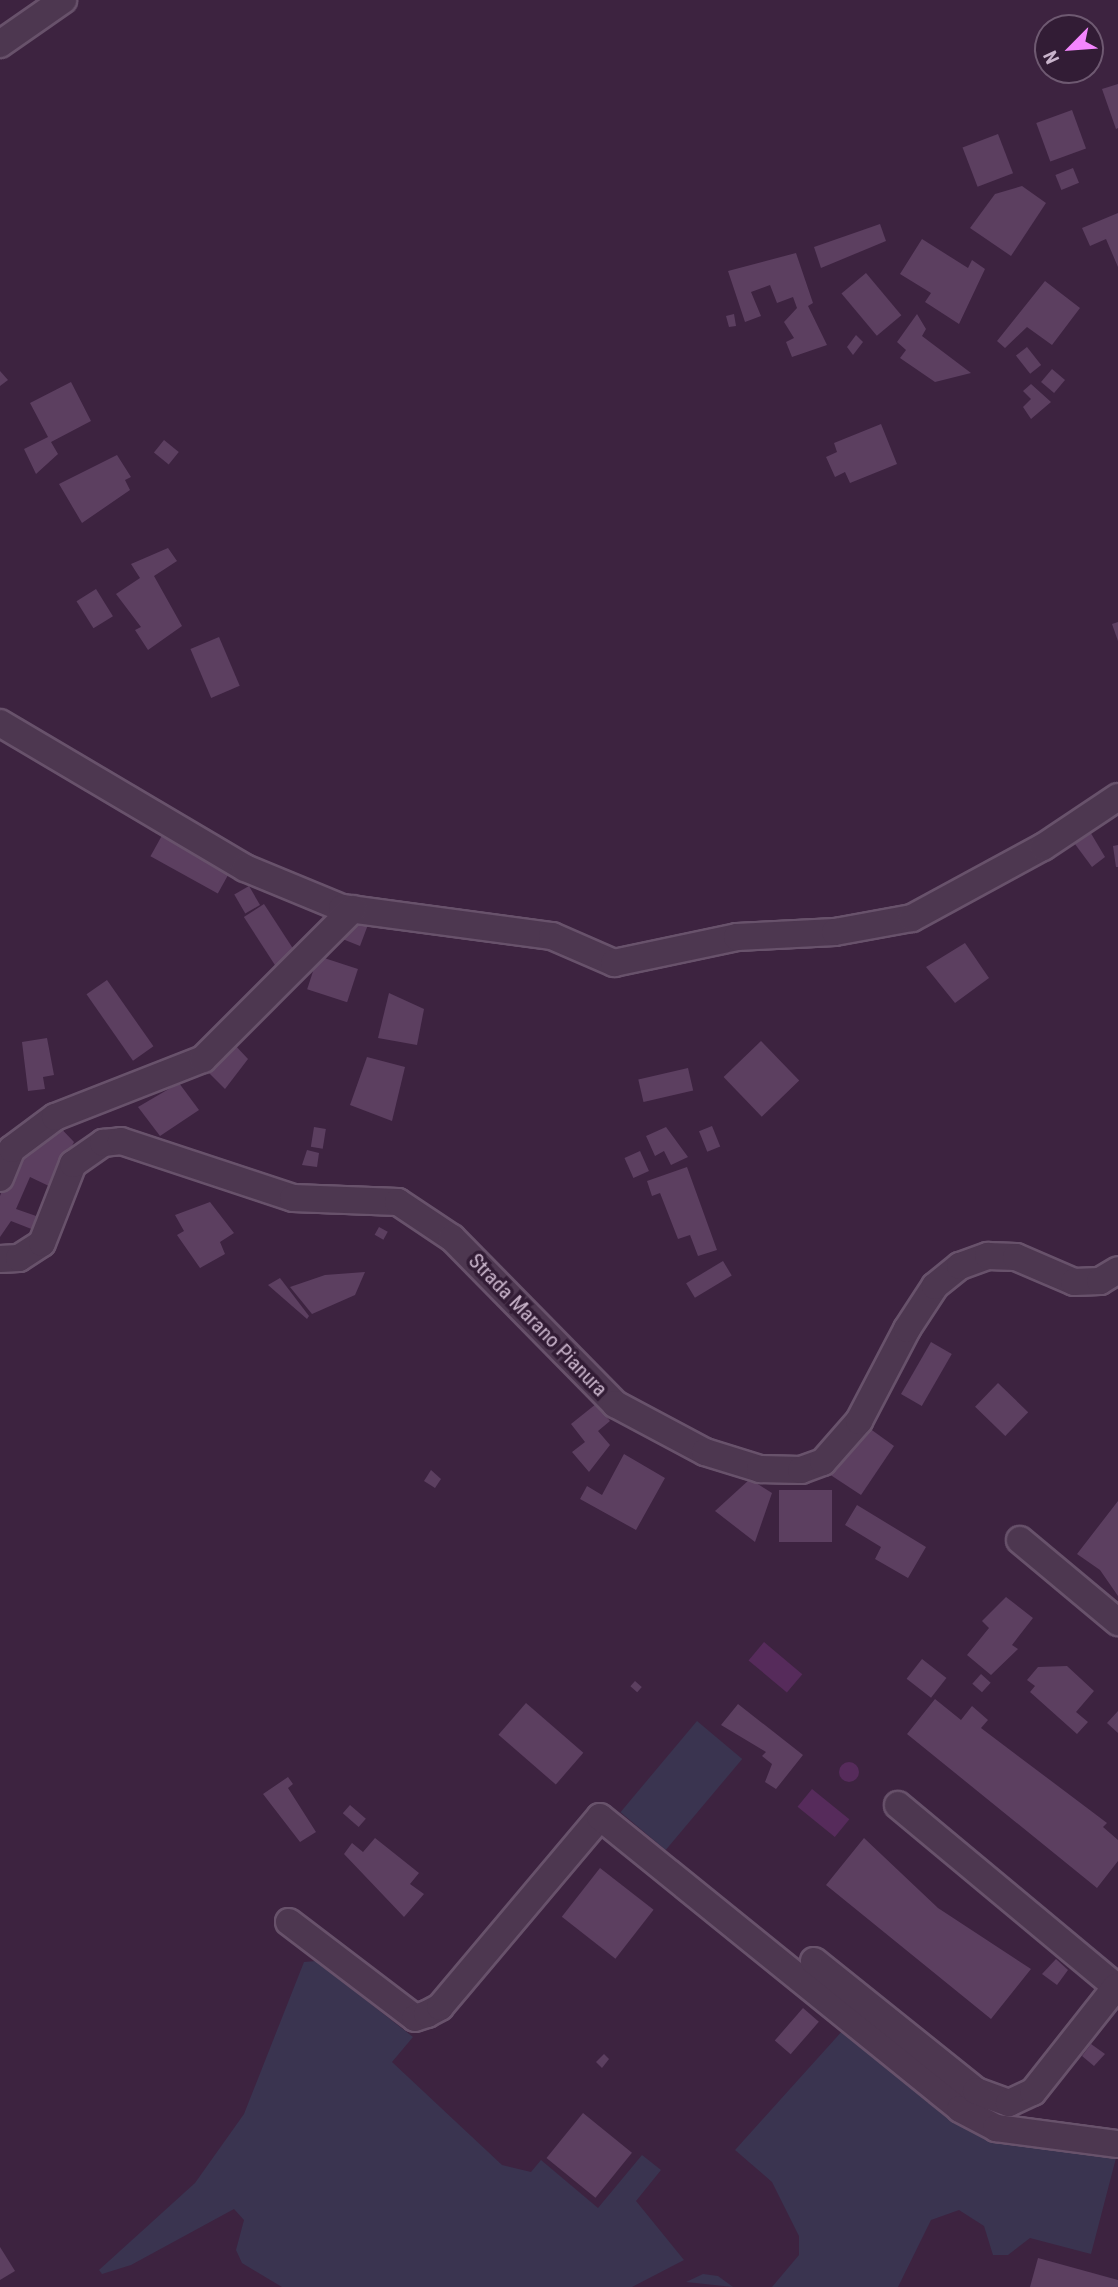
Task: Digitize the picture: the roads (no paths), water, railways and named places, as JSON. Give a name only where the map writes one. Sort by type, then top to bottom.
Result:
[{"type":"street","points":[[0,44],[63,0]]},
{"type":"street","points":[[0,723],[245,868],[353,909],[552,936],[614,963],[737,937],[835,932],[912,918],[1043,847],[1118,797]]},
{"type":"street","points":[[0,1178],[12,1149],[55,1117],[203,1059],[353,909]]},
{"type":"street","name":"Strada Marano Pianura","points":[[0,1259],[19,1258],[42,1243],[73,1164],[103,1143],[121,1142],[293,1198],[398,1202],[452,1238],[615,1404],[705,1452],[760,1469],[801,1470],[823,1462],[859,1421],[914,1319],[935,1286],[960,1266],[988,1256],[1016,1257],[1074,1282],[1100,1281],[1118,1270]]},
{"type":"street","points":[[1020,1540],[1118,1622]]},
{"type":"street","points":[[814,1961],[976,2091],[1009,2103],[1033,2092],[1117,1987],[898,1805]]},
{"type":"street","points":[[289,1922],[415,2018],[427,2014],[440,2007],[600,1816],[960,2109],[996,2129],[1118,2144]]}]
